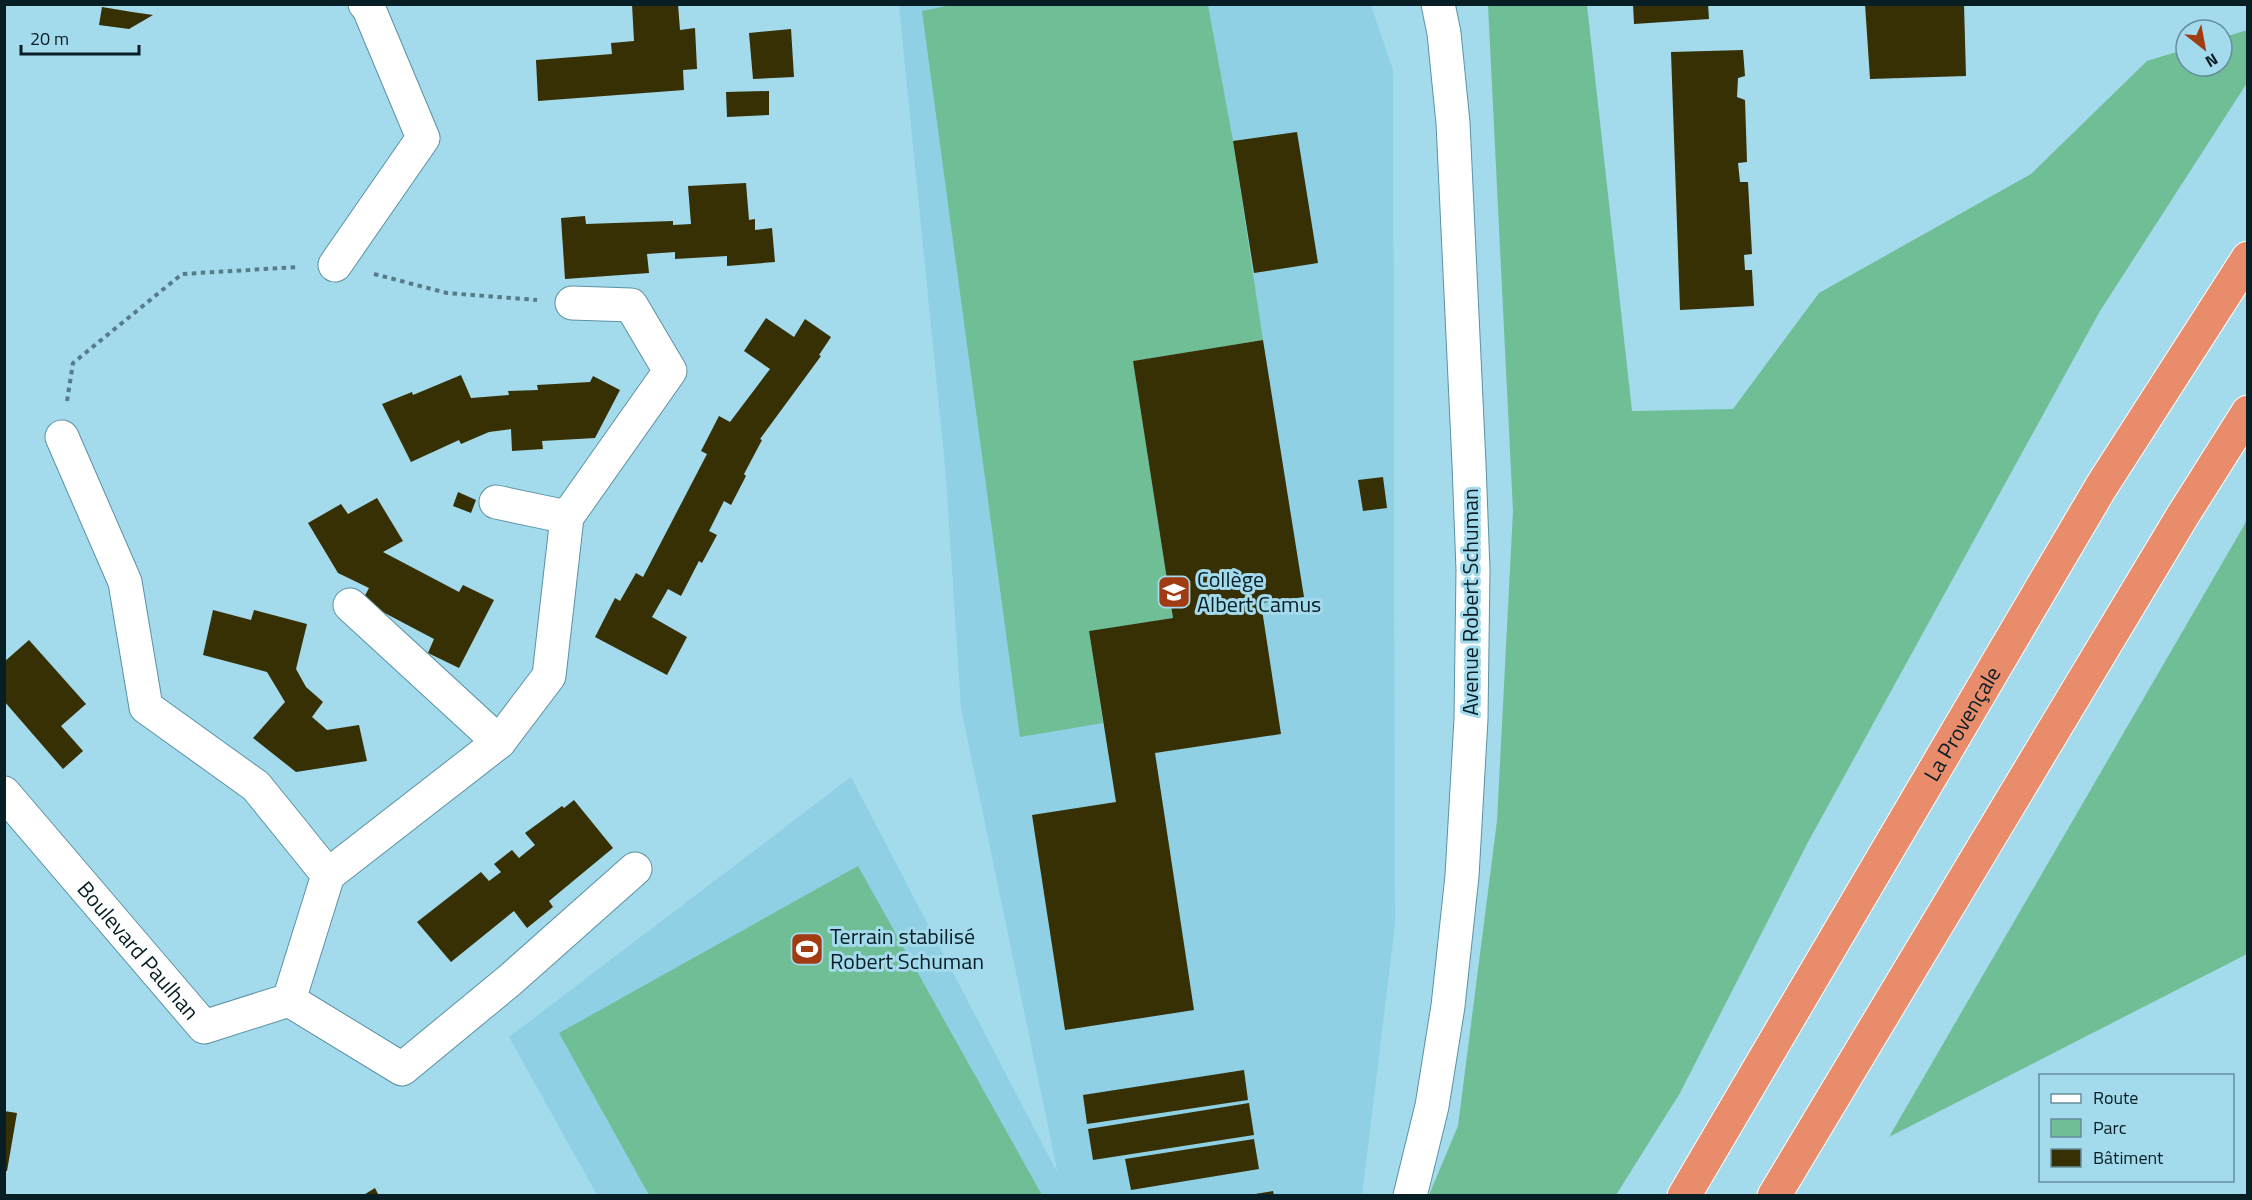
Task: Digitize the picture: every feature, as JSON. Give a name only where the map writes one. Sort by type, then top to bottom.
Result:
[{"type":"highway","name":"La Provençale","points":[[1684,1196],[2101,487],[2247,258]]},
{"type":"highway","points":[[1774,1196],[2176,525],[2247,412]]},
{"type":"street","points":[[335,265],[423,138],[365,4]]},
{"type":"street","name":"Avenue Robert Schuman","points":[[1410,1196],[1432,1106],[1448,1006],[1462,876],[1472,719],[1473,570],[1453,123],[1444,33],[1438,4]]},
{"type":"street","points":[[572,303],[631,305],[670,371],[567,517],[549,676],[499,742],[328,875],[289,1000],[402,1069],[510,980],[635,869]]},
{"type":"street","points":[[62,437],[125,582],[146,707],[256,786],[328,875]]},
{"type":"street","points":[[496,502],[567,517]]},
{"type":"street","points":[[350,605],[499,742]]},
{"type":"street","name":"Boulevard Paulhan","points":[[4,793],[204,1027],[289,1000]]},
{"type":"path","points":[[62,437],[73,363],[182,274],[335,265],[447,293],[572,303]]},
{"type":"shaded area","name":"Collège Albert Camus","points":[[899,5],[1371,5],[1393,70],[1395,925],[1362,1195],[597,1195],[509,1037],[851,777],[1058,1174],[961,708],[946,477]]},
{"type":"green space","points":[[956,4],[1208,5],[1233,141],[1263,340],[1133,361],[1173,618],[1089,631],[1103,723],[1020,737],[922,11]]},
{"type":"green space","points":[[1488,5],[1587,5],[1632,411],[1733,409],[1819,293],[2031,174],[2147,61],[2174,53],[2174,78],[2234,78],[2234,34],[2247,30],[2247,83],[2100,311],[1807,844],[1680,1093],[1616,1195],[1429,1195],[1458,1126],[1497,821],[1513,511]]},
{"type":"green space","points":[[2247,519],[2247,954],[1889,1137],[2242,529]]},
{"type":"green space","name":"Terrain stabilisé Robert Schuman","points":[[858,866],[1042,1195],[649,1195],[559,1033]]},
{"type":"building","points":[[632,4],[678,4],[680,30],[695,28],[697,69],[683,70],[684,90],[538,101],[536,60],[612,54],[611,43],[634,41]]},
{"type":"building","points":[[1633,4],[1708,4],[1709,19],[1634,24]]},
{"type":"building","points":[[1865,4],[1964,4],[1966,76],[1870,79]]},
{"type":"building","points":[[102,7],[153,15],[129,29],[99,25]]},
{"type":"building","points":[[791,29],[794,77],[753,79],[749,33]]},
{"type":"building","points":[[1743,50],[1745,76],[1738,78],[1737,97],[1745,100],[1747,162],[1738,163],[1740,182],[1748,182],[1752,254],[1744,255],[1745,270],[1752,270],[1754,306],[1680,310],[1671,52]]},
{"type":"building","points":[[769,91],[769,115],[727,117],[726,92]]},
{"type":"building","points":[[1297,132],[1318,263],[1254,273],[1233,141]]},
{"type":"building","points":[[746,183],[749,220],[755,219],[755,230],[772,228],[775,262],[727,266],[727,256],[675,259],[675,252],[647,254],[649,273],[565,279],[561,218],[585,216],[586,224],[673,221],[673,225],[691,224],[688,186]]},
{"type":"building","points":[[766,318],[794,337],[805,319],[831,337],[819,355],[821,356],[760,439],[762,440],[731,505],[724,501],[709,531],[717,535],[702,563],[699,561],[681,596],[668,589],[652,617],[687,637],[667,675],[595,637],[615,598],[620,601],[636,573],[643,577],[707,454],[701,451],[719,416],[730,422],[770,369],[744,351]]},
{"type":"building","points":[[1263,340],[1304,597],[1261,603],[1281,734],[1155,753],[1194,1010],[1065,1030],[1032,815],[1116,802],[1089,631],[1173,618],[1133,361]]},
{"type":"building","points":[[461,375],[471,398],[509,395],[508,391],[538,390],[537,385],[590,382],[593,376],[620,390],[595,438],[542,441],[543,449],[512,451],[511,429],[489,432],[461,444],[459,440],[411,462],[382,404],[412,392],[413,395]]},
{"type":"building","points":[[1383,477],[1387,508],[1363,511],[1358,480]]},
{"type":"building","points":[[458,492],[476,500],[471,513],[453,506]]},
{"type":"building","points":[[377,498],[403,541],[383,552],[459,592],[463,585],[494,600],[459,668],[428,653],[434,639],[362,601],[369,588],[338,573],[308,523],[341,504],[348,514]]},
{"type":"building","points":[[213,610],[251,620],[254,610],[307,624],[296,669],[306,687],[323,702],[312,717],[327,730],[359,725],[367,761],[296,772],[253,738],[285,702],[267,672],[203,655]]},
{"type":"building","points":[[29,640],[86,704],[61,726],[83,751],[63,769],[4,701],[4,662]]},
{"type":"building","points":[[574,800],[613,848],[549,901],[553,907],[527,928],[514,911],[451,962],[417,922],[481,872],[489,881],[501,872],[494,864],[512,850],[519,858],[535,845],[525,833]]},
{"type":"building","points":[[1244,1070],[1248,1100],[1087,1124],[1083,1095]]},
{"type":"building","points":[[1249,1103],[1254,1135],[1093,1160],[1088,1129]]},
{"type":"building","points":[[4,1111],[17,1113],[7,1171],[4,1171]]},
{"type":"building","points":[[1254,1139],[1259,1169],[1131,1190],[1125,1159]]},
{"type":"building","points":[[375,1188],[379,1196],[362,1196]]},
{"type":"building","points":[[1273,1191],[1274,1196],[1255,1196],[1255,1194]]},
{"type":"place","name":"Collège Albert Camus","points":[[1174,592]]},
{"type":"place","name":"Terrain stabilisé Robert Schuman","points":[[807,949]]}]
